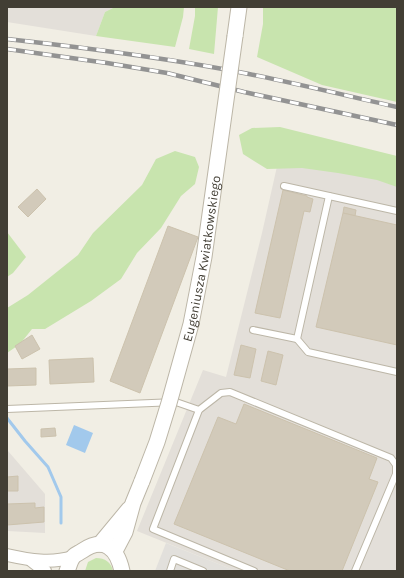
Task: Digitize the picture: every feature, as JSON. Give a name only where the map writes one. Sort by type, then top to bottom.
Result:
[{"type":"street","name":"Eugeniusza Kwiatkowskiego","points":[[115,552],[125,532],[133,503],[157,442],[191,324],[204,257],[238,7]]},
{"type":"street","name":"Eugeniusza Kwiatkowskiego","points":[[100,544],[133,503]]},
{"type":"street","points":[[7,555],[32,561],[60,561],[73,557],[90,545],[100,544],[115,552],[120,560],[122,571]]},
{"type":"street","points":[[67,571],[73,557]]},
{"type":"street","points":[[32,561],[45,571]]},
{"type":"lane","points":[[284,186],[397,211]]},
{"type":"lane","points":[[297,339],[329,196]]},
{"type":"lane","points":[[253,330],[297,339],[308,352],[397,372]]},
{"type":"lane","points":[[254,571],[153,529],[199,410],[221,393],[230,392],[391,458],[396,465],[396,474],[355,571]]},
{"type":"lane","points":[[9,409],[176,402],[199,410]]},
{"type":"lane","points":[[170,571],[174,559],[203,571]]},
{"type":"shaded area","points":[[7,7],[115,7],[105,12],[96,36],[7,22]]},
{"type":"shaded area","points":[[278,162],[397,179],[397,571],[236,571],[137,531],[203,370],[226,377]]},
{"type":"shaded area","points":[[7,441],[8,451],[45,494],[45,533],[7,531]]},
{"type":"shaded area","points":[[166,543],[236,571],[155,571]]},
{"type":"green space","points":[[115,7],[184,7],[183,17],[175,47],[96,36],[105,12]]},
{"type":"green space","points":[[195,7],[218,7],[214,54],[189,49],[195,16]]},
{"type":"green space","points":[[263,7],[397,7],[397,102],[322,85],[257,57],[263,24]]},
{"type":"green space","points":[[280,127],[397,156],[397,187],[377,180],[302,168],[267,169],[243,154],[239,135],[252,128]]},
{"type":"green space","points":[[175,151],[195,157],[199,167],[195,184],[181,196],[161,228],[137,253],[121,279],[91,301],[45,329],[32,329],[20,344],[7,353],[7,308],[28,295],[78,255],[93,233],[142,185],[156,159]]},
{"type":"green space","points":[[7,232],[26,257],[13,273],[7,277]]},
{"type":"green space","points":[[96,558],[107,561],[111,565],[113,571],[85,571],[88,562]]},
{"type":"water","points":[[74,425],[93,433],[85,453],[66,445]]},
{"type":"building","points":[[37,189],[46,199],[28,217],[18,207]]},
{"type":"building","points":[[283,190],[313,199],[310,212],[304,211],[280,318],[255,313]]},
{"type":"building","points":[[344,207],[356,210],[355,216],[343,213]]},
{"type":"building","points":[[343,213],[397,225],[397,345],[316,327]]},
{"type":"building","points":[[168,226],[198,237],[140,393],[110,381]]},
{"type":"building","points":[[32,335],[40,349],[22,359],[15,346]]},
{"type":"building","points":[[241,345],[256,349],[250,378],[234,375]]},
{"type":"building","points":[[268,351],[283,355],[276,385],[261,381]]},
{"type":"building","points":[[93,358],[94,382],[50,384],[49,360]]},
{"type":"building","points":[[36,368],[36,385],[7,386],[7,369]]},
{"type":"building","points":[[244,404],[377,458],[369,479],[378,482],[342,571],[290,571],[174,524],[218,417],[236,424]]},
{"type":"building","points":[[55,428],[56,436],[41,437],[41,429]]},
{"type":"building","points":[[18,476],[18,491],[7,491],[7,477]]},
{"type":"building","points":[[35,503],[35,508],[44,507],[44,522],[7,525],[7,504]]},
{"type":"waterway","points":[[7,418],[48,467],[61,497],[61,523]]},
{"type":"railway","points":[[7,39],[128,54],[219,68],[397,107]]},
{"type":"railway","points":[[7,49],[167,73],[244,92],[397,125]]}]
